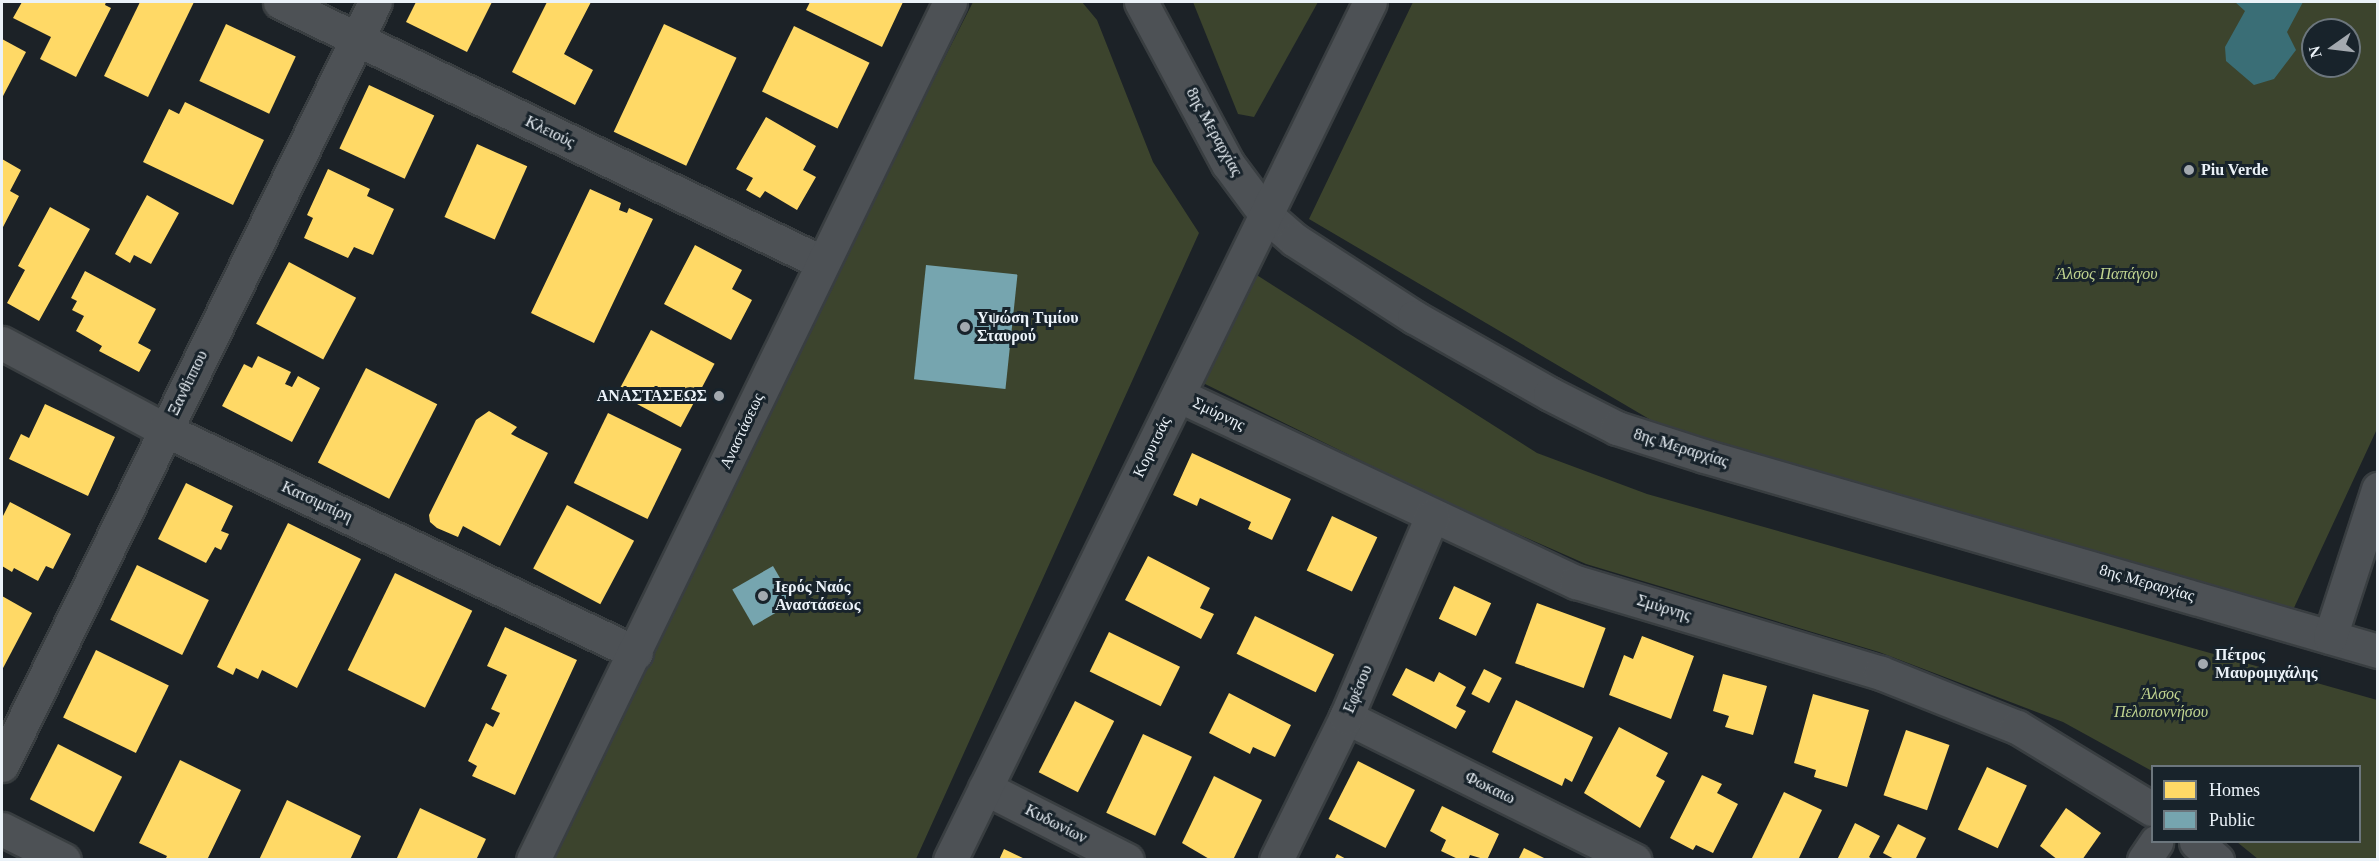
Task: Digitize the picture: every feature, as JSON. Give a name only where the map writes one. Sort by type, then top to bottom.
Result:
[{"type":"street","name":"Κλειούς","points":[[280,2],[821,262]]},
{"type":"street","name":"Ξανθίππου","points":[[2,765],[375,2]]},
{"type":"street","name":"Αναστάσεως","points":[[533,860],[636,653],[821,262],[950,2]]},
{"type":"street","name":"8ης Μεραρχίας","points":[[1141,2],[1228,164],[1266,215],[1295,240],[1414,317],[1617,428],[2378,651]]},
{"type":"street","name":"Κορυτσάς","points":[[950,860],[1370,2]]},
{"type":"street","name":"Κατσιμπίρη","points":[[2,343],[165,430],[636,653]]},
{"type":"street","name":"Σμύρνης","points":[[1178,395],[1576,582],[1881,673],[2017,727],[2151,808]]},
{"type":"street","points":[[2330,637],[2378,489]]},
{"type":"street","name":"Εφέσου","points":[[1276,860],[1346,717],[1432,516]]},
{"type":"street","name":"Φωκαιω","points":[[1346,717],[1634,860]]},
{"type":"street","name":"Κυδωνίων","points":[[985,788],[1127,860]]},
{"type":"street","points":[[2,829],[64,860]]},
{"type":"street","points":[[2144,860],[2155,843]]},
{"type":"street","points":[[2197,843],[2217,860]]},
{"type":"green space","points":[[973,2],[1082,2],[1097,20],[1153,162],[1199,233],[916,859],[537,860]]},
{"type":"green space","points":[[1193,2],[1318,2],[1254,117],[1238,114]]},
{"type":"green space","name":"Άλσος Παπάγου","points":[[1413,2],[2377,2],[2377,429],[2293,610],[1656,423],[1309,219]]},
{"type":"green space","name":"Άλσος Πελοποννήσου","points":[[1252,272],[1537,453],[1647,494],[2377,700],[2377,859],[2258,859],[2238,843],[2361,843],[2361,765],[2151,765],[2151,770],[2063,722],[1879,652],[1586,564],[1447,503],[1199,381]]},
{"type":"water","points":[[2235,2],[2303,2],[2287,32],[2296,50],[2274,79],[2254,85],[2226,61],[2225,47],[2245,11]]},
{"type":"building: Homes","points":[[22,2],[106,2],[105,5],[111,8],[76,77],[40,59],[51,37],[13,18]]},
{"type":"building: Homes","points":[[140,2],[194,2],[148,97],[104,76]]},
{"type":"building: Homes","points":[[416,2],[492,2],[467,52],[406,22]]},
{"type":"building: Homes","points":[[547,2],[591,2],[564,54],[593,70],[575,105],[512,72]]},
{"type":"building: Homes","points":[[810,2],[903,2],[882,47],[806,10]]},
{"type":"building: Homes","points":[[226,24],[296,57],[269,114],[199,81]]},
{"type":"building: Homes","points":[[664,24],[737,58],[686,166],[614,132]]},
{"type":"building: Homes","points":[[794,26],[869,63],[837,128],[762,92]]},
{"type":"building: Homes","points":[[2,39],[26,52],[2,98]]},
{"type":"building: Homes","points":[[369,85],[434,115],[405,179],[339,148]]},
{"type":"building: Homes","points":[[185,102],[264,140],[233,205],[143,162],[169,109],[179,114]]},
{"type":"building: Homes","points":[[766,117],[816,146],[803,170],[816,177],[797,210],[765,191],[760,198],[746,190],[753,178],[736,169]]},
{"type":"building: Homes","points":[[477,144],[527,166],[495,239],[444,217]]},
{"type":"building: Homes","points":[[2,159],[21,170],[10,191],[19,196],[2,229]]},
{"type":"building: Homes","points":[[328,169],[370,189],[367,196],[394,209],[373,255],[354,247],[348,258],[304,238],[313,218],[307,215]]},
{"type":"building: Homes","points":[[590,189],[621,203],[619,210],[627,213],[629,208],[653,219],[594,343],[531,313]]},
{"type":"building: Homes","points":[[147,195],[179,213],[151,264],[134,255],[130,263],[115,254]]},
{"type":"building: Homes","points":[[50,207],[90,229],[39,321],[7,303],[25,270],[18,266]]},
{"type":"building: Homes","points":[[695,245],[742,270],[732,289],[752,300],[731,340],[664,304]]},
{"type":"building: Homes","points":[[289,262],[356,298],[323,359],[256,324]]},
{"type":"building: Homes","points":[[85,271],[156,309],[138,343],[151,350],[139,372],[99,351],[102,346],[76,331],[84,316],[72,310],[77,301],[71,298]]},
{"type":"building: Homes","points":[[651,330],[715,364],[681,427],[617,394]]},
{"type":"building: Homes","points":[[258,356],[291,372],[285,384],[292,387],[298,376],[320,388],[292,442],[222,406],[244,364],[252,368]]},
{"type":"building: Homes","points":[[366,368],[437,404],[389,499],[318,462]]},
{"type":"building: Homes","points":[[45,404],[115,437],[88,496],[9,459],[21,434],[29,438]]},
{"type":"building: Homes","points":[[489,411],[517,427],[511,434],[548,453],[500,546],[463,526],[458,537],[437,528],[430,522],[429,515],[476,420]]},
{"type":"building: Homes","points":[[608,413],[682,449],[648,519],[574,483]]},
{"type":"building: Homes","points":[[1192,453],[1291,499],[1272,540],[1248,529],[1251,522],[1200,498],[1197,506],[1173,495]]},
{"type":"building: Homes","points":[[186,483],[233,506],[221,531],[229,534],[221,550],[215,547],[206,563],[158,539]]},
{"type":"building: Homes","points":[[10,502],[71,534],[53,569],[46,566],[38,581],[14,568],[12,572],[2,566],[2,518]]},
{"type":"building: Homes","points":[[567,505],[634,541],[600,604],[533,569]]},
{"type":"building: Homes","points":[[1332,516],[1377,537],[1352,592],[1307,570]]},
{"type":"building: Homes","points":[[288,523],[361,559],[297,688],[262,670],[258,679],[236,668],[233,675],[217,667]]},
{"type":"building: Homes","points":[[1148,556],[1210,588],[1200,608],[1214,614],[1201,639],[1125,600]]},
{"type":"building: Homes","points":[[137,565],[209,600],[182,655],[110,620]]},
{"type":"building: Homes","points":[[395,573],[472,611],[425,708],[348,670]]},
{"type":"building: Homes","points":[[1454,586],[1491,603],[1476,636],[1439,619]]},
{"type":"building: Homes","points":[[2,596],[32,613],[2,670]]},
{"type":"building: Homes","points":[[1537,603],[1606,628],[1584,688],[1515,663]]},
{"type":"building: Homes","points":[[1255,616],[1334,655],[1316,692],[1237,654]]},
{"type":"building: Homes","points":[[505,627],[577,660],[515,795],[472,776],[477,766],[468,761],[486,723],[493,727],[500,713],[491,709],[507,675],[487,666]]},
{"type":"building: Homes","points":[[1109,632],[1180,667],[1161,706],[1090,672]]},
{"type":"building: Homes","points":[[1642,636],[1694,656],[1671,719],[1609,695],[1624,655],[1633,659]]},
{"type":"building: Homes","points":[[96,650],[169,686],[136,753],[63,717]]},
{"type":"building: Homes","points":[[1406,668],[1434,682],[1439,672],[1466,687],[1456,706],[1466,711],[1456,729],[1392,695]]},
{"type":"building: Homes","points":[[1484,669],[1502,678],[1489,703],[1471,694]]},
{"type":"building: Homes","points":[[1723,674],[1767,686],[1753,735],[1725,727],[1729,716],[1713,711]]},
{"type":"building: Homes","points":[[1229,693],[1291,725],[1275,757],[1253,747],[1250,754],[1209,733]]},
{"type":"building: Homes","points":[[1813,694],[1869,710],[1847,787],[1814,777],[1816,770],[1794,763]]},
{"type":"building: Homes","points":[[1516,700],[1593,737],[1572,782],[1565,778],[1562,786],[1492,752]]},
{"type":"building: Homes","points":[[1075,701],[1114,721],[1078,792],[1039,772]]},
{"type":"building: Homes","points":[[1619,727],[1668,753],[1656,776],[1665,781],[1640,828],[1584,793]]},
{"type":"building: Homes","points":[[1906,730],[1949,745],[1927,810],[1884,795]]},
{"type":"building: Homes","points":[[1143,734],[1192,757],[1155,836],[1106,813]]},
{"type":"building: Homes","points":[[58,744],[122,777],[94,832],[30,799]]},
{"type":"building: Homes","points":[[180,760],[241,790],[207,860],[165,860],[167,856],[139,843]]},
{"type":"building: Homes","points":[[1358,761],[1415,790],[1386,848],[1328,819]]},
{"type":"building: Homes","points":[[1987,767],[2027,786],[1998,848],[1958,830]]},
{"type":"building: Homes","points":[[1702,775],[1722,784],[1717,793],[1738,804],[1713,853],[1696,845],[1693,850],[1670,838]]},
{"type":"building: Homes","points":[[1214,776],[1262,800],[1233,860],[1211,860],[1182,843]]},
{"type":"building: Homes","points":[[1784,792],[1822,810],[1798,860],[1751,860]]},
{"type":"building: Homes","points":[[287,800],[361,836],[350,860],[259,860]]},
{"type":"building: Homes","points":[[1442,806],[1499,834],[1487,860],[1470,855],[1468,860],[1460,860],[1441,851],[1446,840],[1430,831]]},
{"type":"building: Homes","points":[[420,808],[486,839],[476,860],[396,860]]},
{"type":"building: Homes","points":[[2066,808],[2101,833],[2082,860],[2058,860],[2040,846]]},
{"type":"building: Homes","points":[[1855,823],[1880,836],[1869,857],[1874,860],[1837,860]]},
{"type":"building: Homes","points":[[1898,824],[1926,838],[1915,860],[1896,860],[1883,853]]},
{"type":"building: Homes","points":[[1524,848],[1548,860],[1518,860]]},
{"type":"building: Homes","points":[[1004,849],[1027,860],[999,860]]},
{"type":"building: Homes","points":[[1337,854],[1348,860],[1334,860]]},
{"type":"building: Public","name":"Υψώση Τιμίου Σταυρού","points":[[926,265],[1017,275],[1005,389],[914,379]]},
{"type":"building: Public","name":"Ιερός Ναός Αναστάσεως","points":[[773,566],[794,602],[753,626],[732,590]]},
{"type":"place","name":"Piu Verde","points":[[2189,170]]},
{"type":"place","name":"Υψώση Τιμίου Σταυρού","points":[[965,327]]},
{"type":"place","name":"ΑΝΑΣΤΑΣΕΩΣ","points":[[719,396]]},
{"type":"place","name":"Ιερός Ναός Αναστάσεως","points":[[763,596]]},
{"type":"place","name":"Πέτρος Μαυρομιχάλης","points":[[2203,664]]}]
